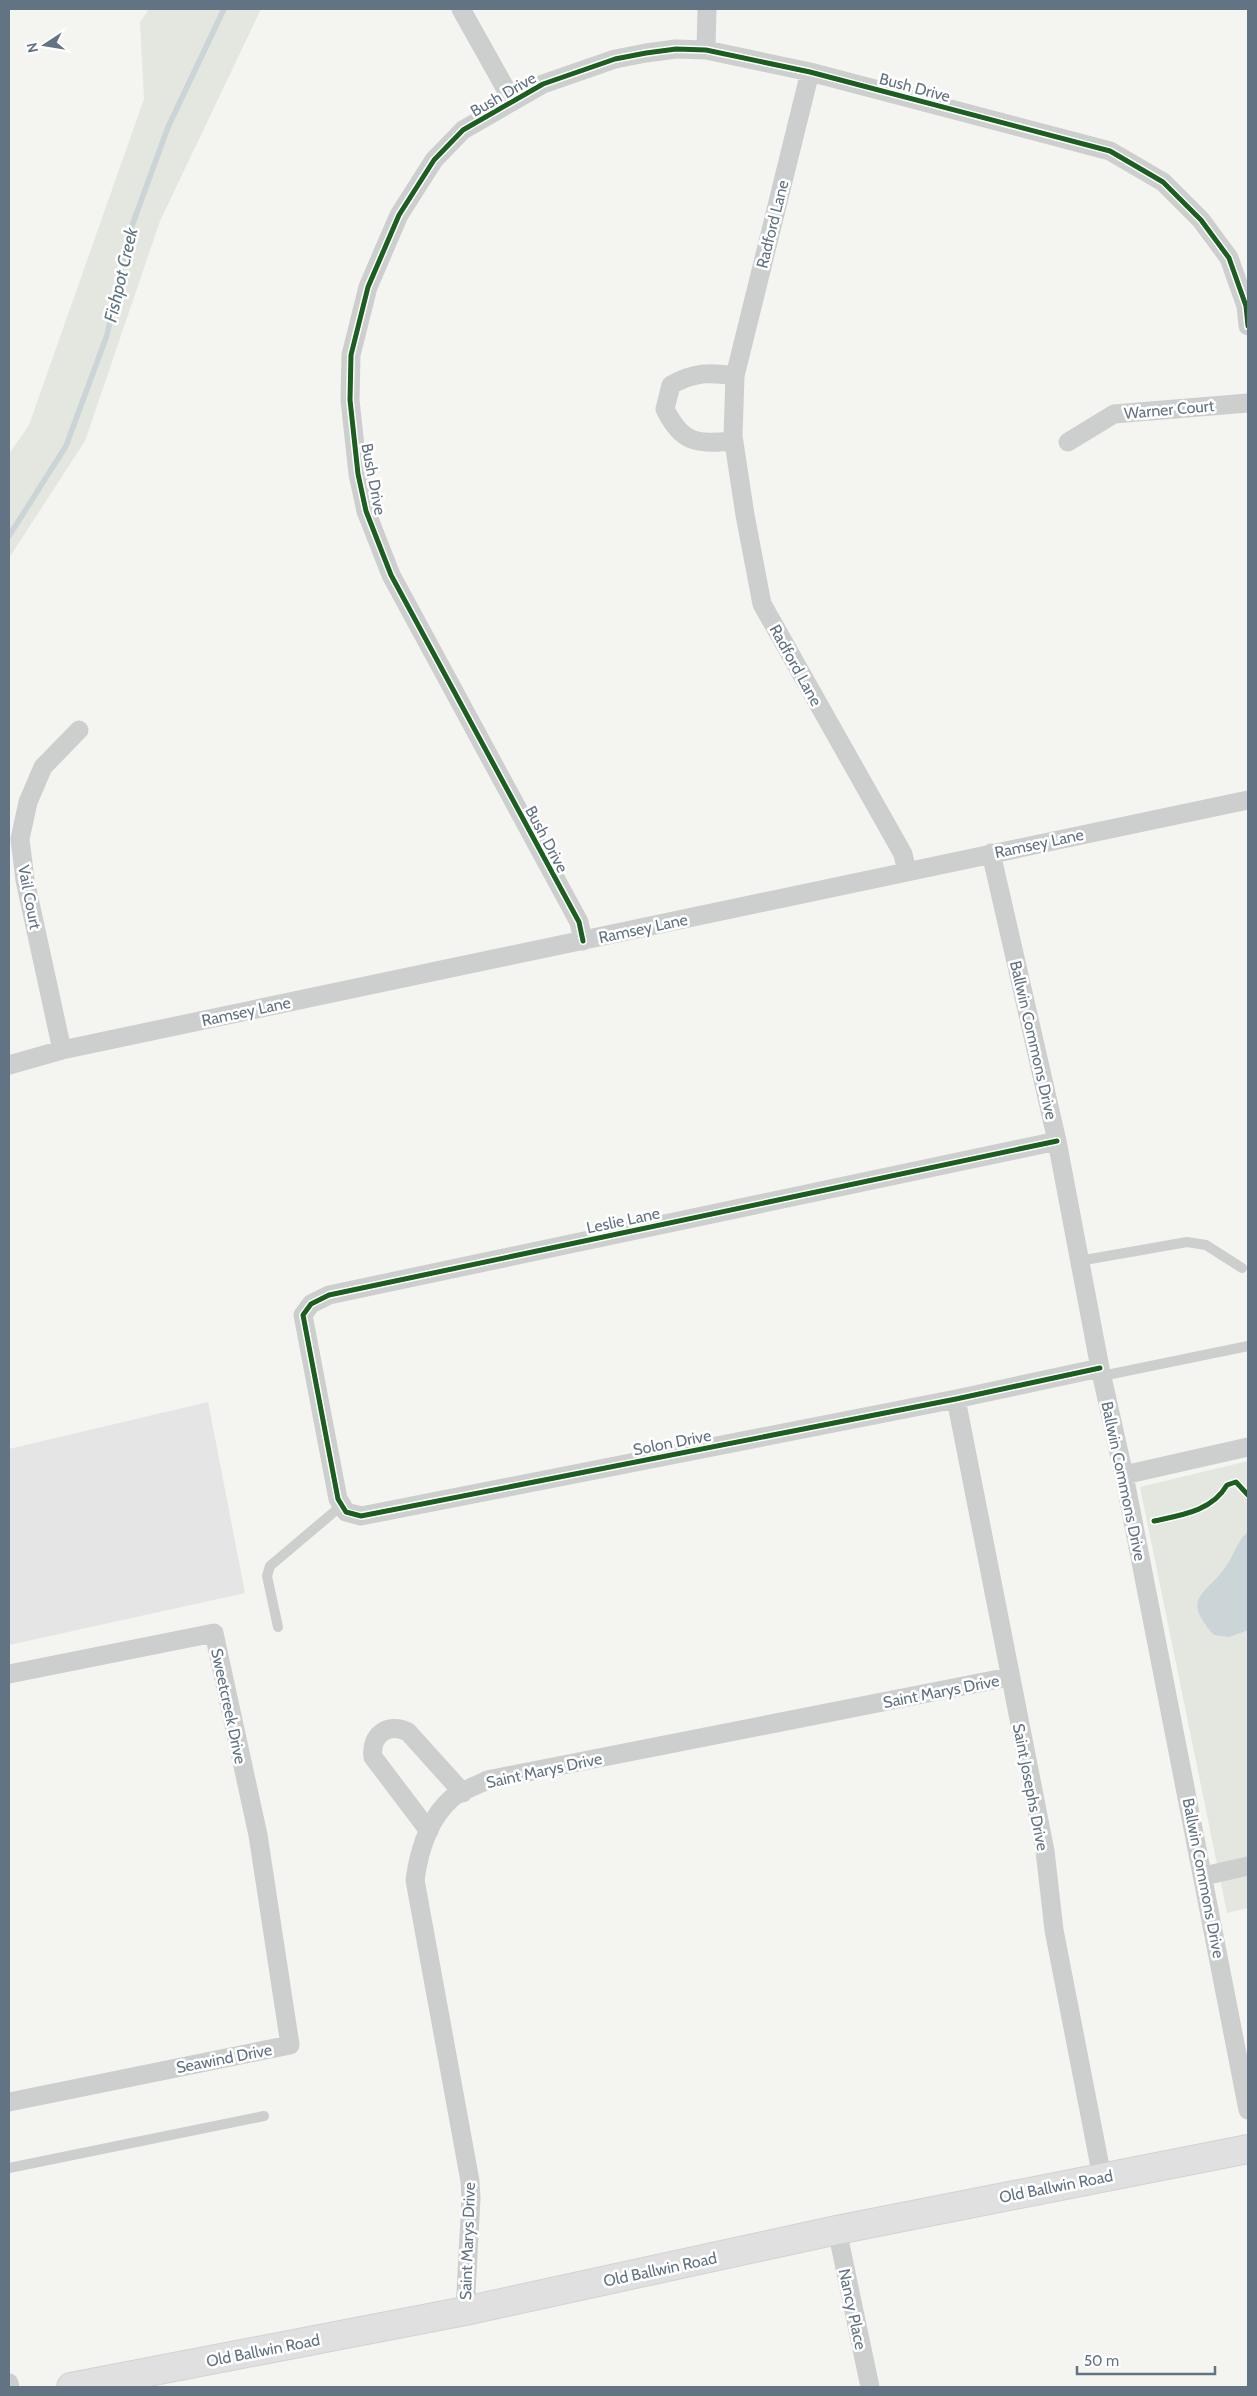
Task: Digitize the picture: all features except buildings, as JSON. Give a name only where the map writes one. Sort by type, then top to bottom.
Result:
[{"type":"street","points":[[461,9],[512,100]]},
{"type":"street","points":[[706,50],[707,9]]},
{"type":"street","name":"Bush Drive","points":[[583,941],[579,922],[388,566],[366,512],[353,438],[350,400],[351,355],[368,287],[399,216],[434,160],[464,130],[512,100],[544,84],[615,59],[676,49],[706,50],[810,72],[1110,151],[1163,182],[1201,220],[1229,258],[1246,306],[1248,326]]},
{"type":"street","name":"Radford Lane","points":[[810,72],[735,376],[733,441],[762,604],[903,854],[907,872]]},
{"type":"street","points":[[733,441],[703,444],[675,429],[665,409],[671,385],[687,377],[708,372],[735,376]]},
{"type":"street","name":"Warner Court","points":[[1068,442],[1114,414],[1248,403]]},
{"type":"street","name":"Vail Court","points":[[62,1050],[25,880],[20,839],[28,802],[43,768],[79,730]]},
{"type":"street","name":"Ramsey Lane","points":[[9,1065],[30,1057],[62,1050],[1248,800]]},
{"type":"street","name":"Ballwin Commons Drive","points":[[991,853],[1057,1142],[1101,1372],[1124,1474],[1204,1876],[1248,2110]]},
{"type":"street","name":"Leslie Lane","points":[[341,1506],[338,1499],[303,1315],[311,1304],[329,1294],[1057,1142]]},
{"type":"street","name":"Solon Drive","points":[[341,1506],[353,1515],[365,1516],[1101,1372]]},
{"type":"street","name":"Saint Josephs Drive","points":[[956,1399],[1009,1677],[1045,1851],[1054,1930],[1102,2177]]},
{"type":"street","points":[[1124,1474],[1248,1448]]},
{"type":"street","name":"Sweetcreek Drive","points":[[9,1674],[214,1633],[258,1835]]},
{"type":"street","name":"Saint Marys Drive","points":[[464,2311],[471,2198],[470,2181],[415,1880],[422,1844],[442,1809],[453,1798],[487,1780],[1009,1677]]},
{"type":"street","points":[[430,1831],[373,1757],[372,1750],[378,1735],[391,1728],[408,1732],[463,1792]]},
{"type":"street","name":"Seawind Drive","points":[[9,2102],[290,2045],[258,1835]]},
{"type":"street","points":[[1204,1876],[1248,1866]]},
{"type":"street","name":"Old Ballwin Road","points":[[71,2387],[464,2311],[837,2230],[1248,2149]]},
{"type":"street","name":"Nancy Place","points":[[837,2230],[870,2387]]},
{"type":"street","points":[[9,2383],[10,2387]]},
{"type":"lane","points":[[1079,1261],[1187,1242],[1206,1245],[1242,1268]]},
{"type":"lane","points":[[1101,1372],[1248,1346]]},
{"type":"lane","points":[[278,1627],[267,1576],[270,1566],[341,1506]]},
{"type":"lane","points":[[9,2168],[264,2116]]},
{"type":"shaded area","points":[[149,9],[261,9],[160,221],[85,441],[9,558],[9,454],[29,425],[144,99],[140,22]]},
{"type":"shaded area","points":[[208,1402],[245,1593],[9,1645],[9,1449]]},
{"type":"shaded area","points":[[1248,1461],[1248,1908],[1227,1913],[1140,1487]]},
{"type":"shaded area","points":[[1248,1532],[1248,1630],[1229,1637],[1214,1635],[1199,1612],[1198,1604],[1200,1597],[1227,1565],[1239,1543]]},
{"type":"waterway","name":"Fishpot Creek","points":[[9,536],[66,446],[107,335],[129,234],[168,127],[224,9]]},
{"type":"cycle path","points":[[583,941],[579,922],[391,575],[366,511],[358,474],[350,400],[351,355],[368,287],[399,215],[434,160],[463,130],[543,84],[615,59],[646,53],[676,49],[706,50],[810,72],[1110,151],[1163,182],[1201,220],[1229,258],[1246,306],[1248,326]]},
{"type":"cycle path","points":[[1057,1141],[329,1295],[311,1304],[303,1315],[338,1499],[346,1512],[361,1516],[956,1399],[1100,1368]]},
{"type":"cycle path","points":[[1154,1521],[1185,1514],[1205,1506],[1221,1494],[1227,1485],[1236,1482],[1248,1495]]}]
